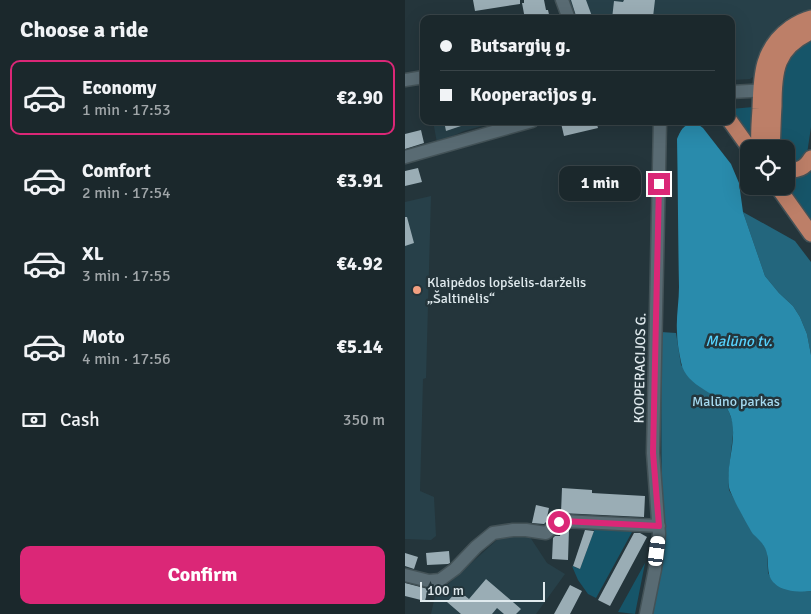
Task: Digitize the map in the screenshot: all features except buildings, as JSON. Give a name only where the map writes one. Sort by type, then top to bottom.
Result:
[{"type":"main road","points":[[771,140],[764,68],[769,50],[794,25],[811,18]]},
{"type":"main road","points":[[760,140],[767,90],[780,59],[792,44],[811,32]]},
{"type":"main road","points":[[733,125],[744,140]]},
{"type":"main road","points":[[795,170],[802,168],[811,158]]},
{"type":"main road","points":[[783,195],[811,234]]},
{"type":"street","points":[[563,0],[568,15]]},
{"type":"street","points":[[405,80],[420,78]]},
{"type":"street","points":[[735,92],[767,90]]},
{"type":"street","points":[[405,157],[519,125]]},
{"type":"street","name":"KOOPERACIJOS G.","points":[[646,614],[655,569],[659,526],[653,453],[660,125]]},
{"type":"street","points":[[405,575],[429,581],[440,580],[455,569],[476,547],[493,533],[519,530],[546,533],[563,521],[659,526]]},
{"type":"shaded area","points":[[554,0],[811,0],[811,11],[803,11],[791,16],[773,32],[759,59],[753,77],[750,79],[735,80],[735,15],[561,15]]},
{"type":"shaded area","points":[[811,41],[811,127],[807,154],[804,160],[795,162],[795,140],[776,140],[779,80],[783,80],[786,68],[792,57],[805,44]]},
{"type":"shaded area","points":[[753,107],[751,140],[750,140],[735,119],[735,109]]},
{"type":"shaded area","points":[[434,125],[486,125],[464,131],[437,143]]},
{"type":"shaded area","points":[[809,172],[811,173],[811,224],[792,195],[795,195],[795,176],[802,176]]},
{"type":"shaded area","points":[[431,196],[426,378],[423,379],[420,491],[434,497],[436,536],[431,540],[405,539],[405,202]]},
{"type":"shaded area","points":[[743,212],[795,241],[811,262],[811,355],[807,334],[800,317],[793,306],[765,276]]},
{"type":"shaded area","points":[[661,332],[676,333],[681,365],[724,404],[729,412],[734,426],[728,477],[729,490],[753,533],[762,542],[767,551],[768,573],[775,584],[804,592],[811,591],[811,614],[653,614],[662,569]]},
{"type":"shaded area","points":[[595,528],[632,528],[632,532],[596,598],[588,594],[578,580],[572,566],[580,569]]},
{"type":"shaded area","points":[[528,534],[547,563],[565,574],[536,614],[431,614],[435,596],[500,537]]},
{"type":"shaded area","points":[[645,563],[635,614],[618,612]]},
{"type":"water","name":"Malūno tv.","points":[[688,125],[699,125],[731,164],[739,183],[743,212],[765,276],[793,306],[807,334],[811,355],[811,591],[797,592],[787,590],[775,584],[772,580],[765,548],[751,531],[729,487],[728,478],[733,430],[729,412],[718,399],[689,378],[681,362],[677,326],[679,287],[677,139],[680,132]]},
{"type":"place","name":"Klaipėdos lopšelis-darželis „Šaltinėlis“","points":[[417,290]]},
{"type":"route","points":[[559,522],[659,526],[653,453],[659,184]]},
{"type":"park label","name":"Malūno parkas","points":[[736,401]]}]
